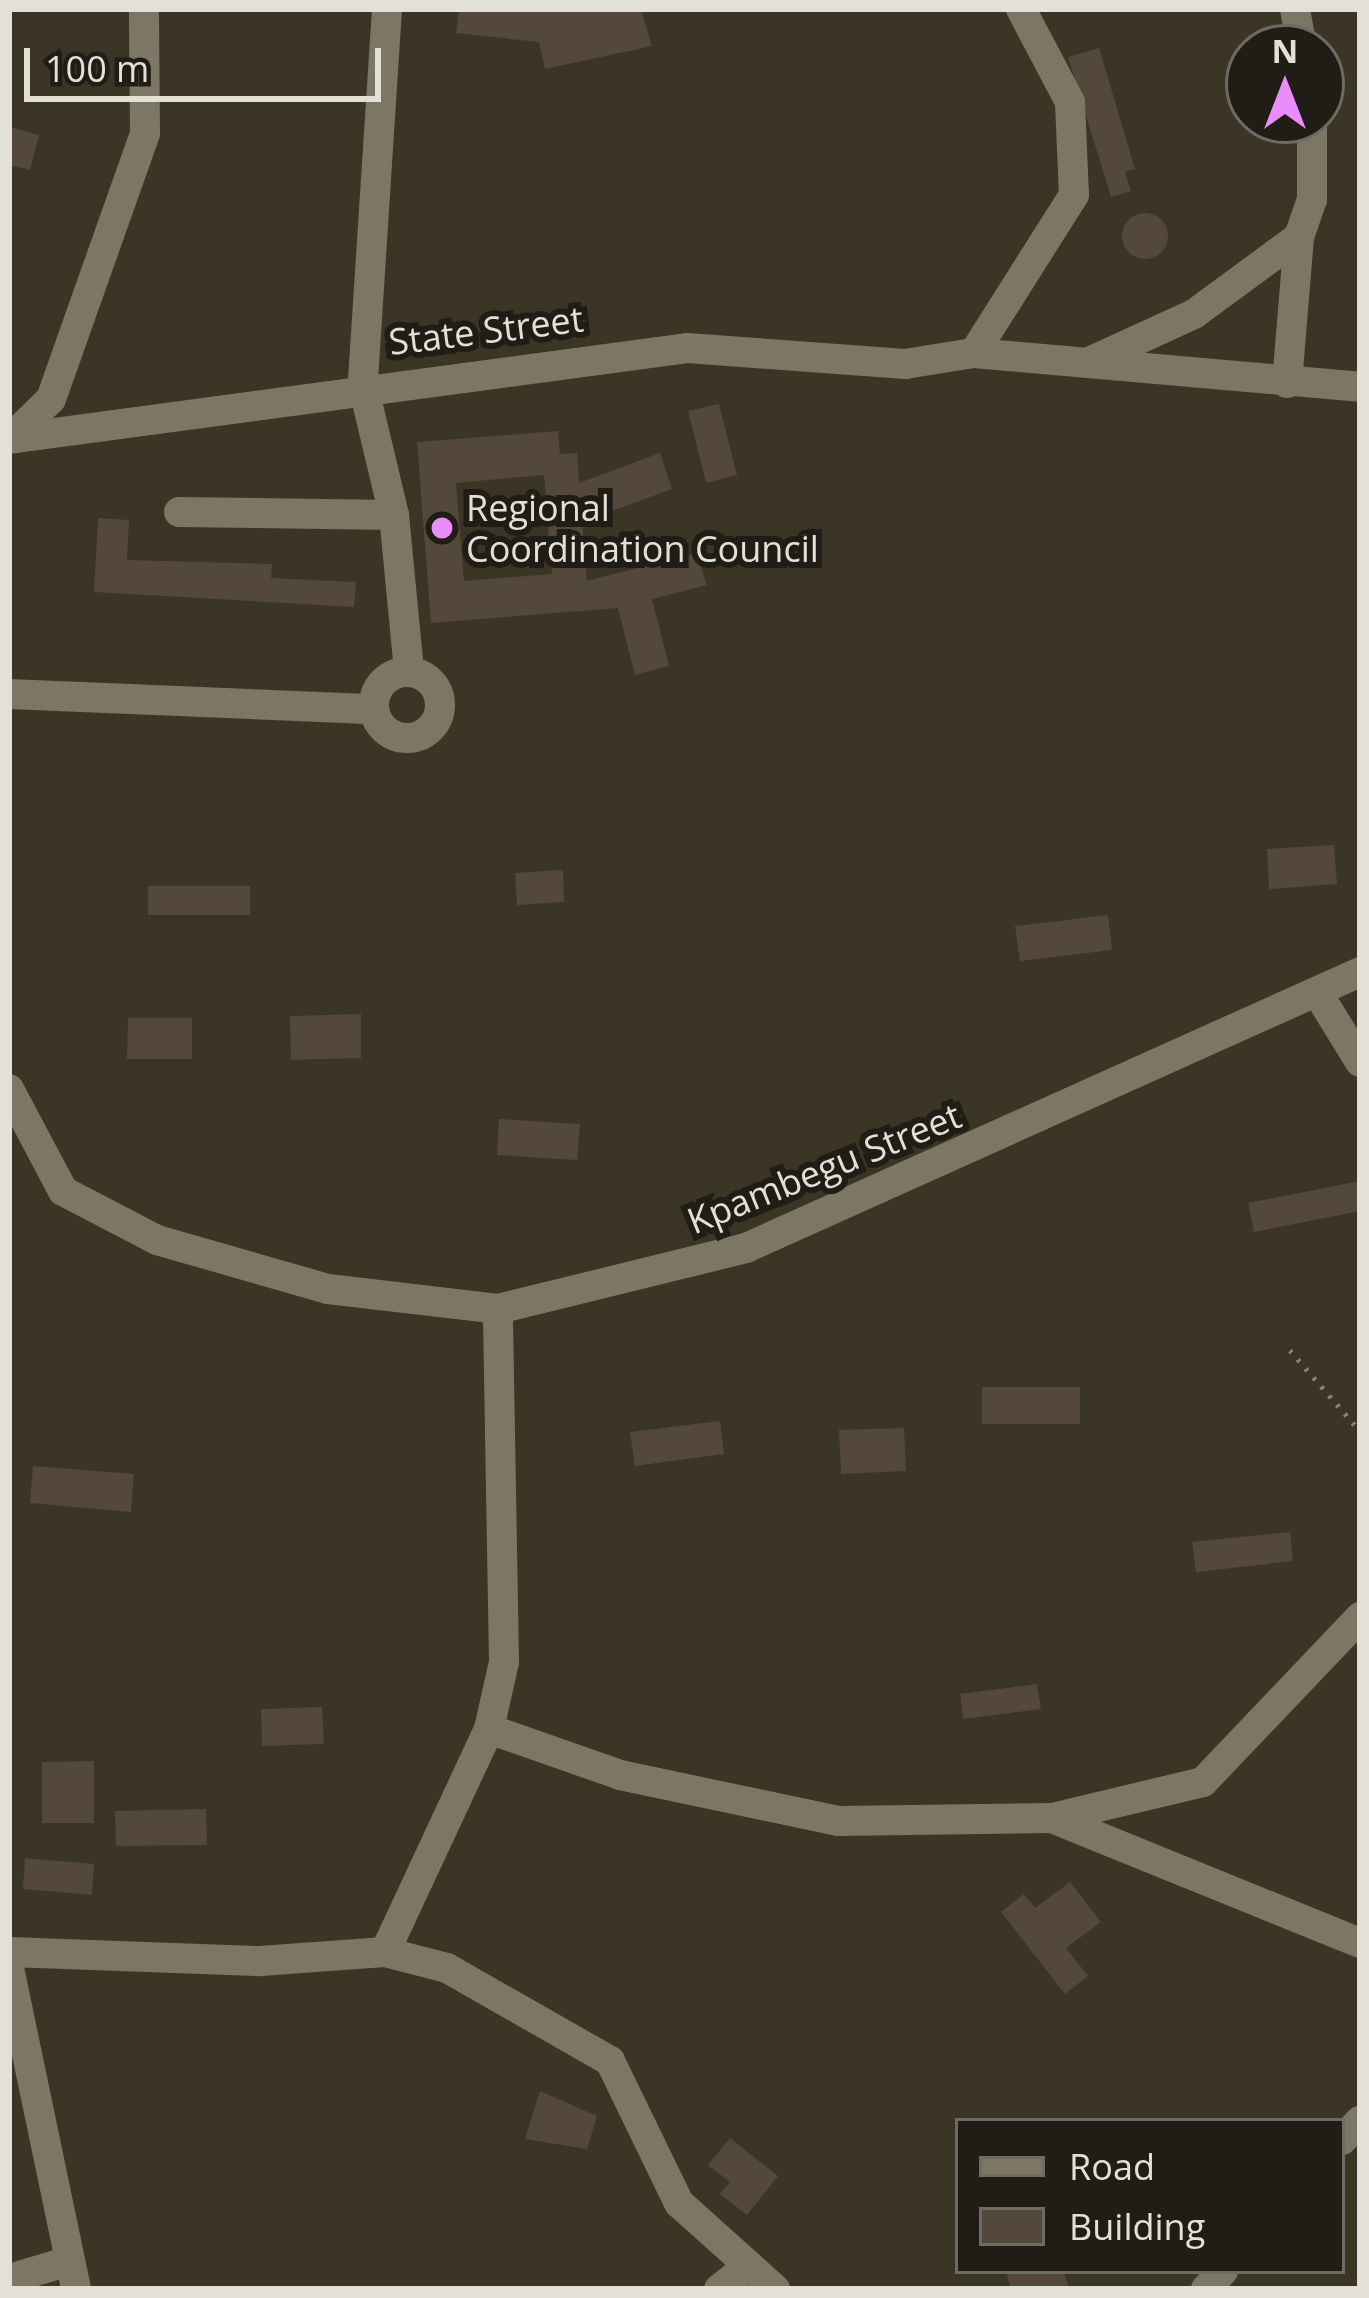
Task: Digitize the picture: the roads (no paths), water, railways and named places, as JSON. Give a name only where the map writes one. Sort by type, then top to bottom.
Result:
[{"type":"street","points":[[9,439],[51,399],[131,178],[150,91],[144,9]]},
{"type":"street","points":[[387,9],[363,385],[394,515],[409,672]]},
{"type":"street","points":[[974,353],[1074,195],[1070,102],[1021,9]]},
{"type":"street","points":[[1287,383],[1299,237],[1312,200],[1312,144]]},
{"type":"street","points":[[1082,364],[1194,314],[1299,237]]},
{"type":"street","name":"State Street","points":[[9,439],[363,385],[687,348],[905,364],[974,353],[1360,387]]},
{"type":"street","points":[[179,512],[394,515]]},
{"type":"street","points":[[409,672],[436,689],[425,733],[393,735],[374,709],[377,690],[409,672]]},
{"type":"street","points":[[9,694],[374,709]]},
{"type":"street","name":"Kpambegu Street","points":[[9,1089],[63,1191],[158,1240],[328,1289],[498,1309],[746,1248],[1360,972]]},
{"type":"street","points":[[1317,992],[1360,1062]]},
{"type":"street","points":[[385,1952],[489,1729],[508,1606],[498,1309]]},
{"type":"street","points":[[489,1729],[620,1774],[838,1821],[1052,1818],[1203,1782],[1360,1617]]},
{"type":"street","points":[[1052,1818],[1360,1943]]},
{"type":"street","points":[[9,1952],[260,1961],[385,1952],[447,1968],[586,2038],[610,2060],[679,2203],[746,2268],[775,2289]]},
{"type":"street","points":[[9,1968],[16,2053],[71,2276],[9,2279]]},
{"type":"street","points":[[719,2289],[746,2268]]},
{"type":"place","name":"Regional Coordination Council","points":[[442,528]]}]
